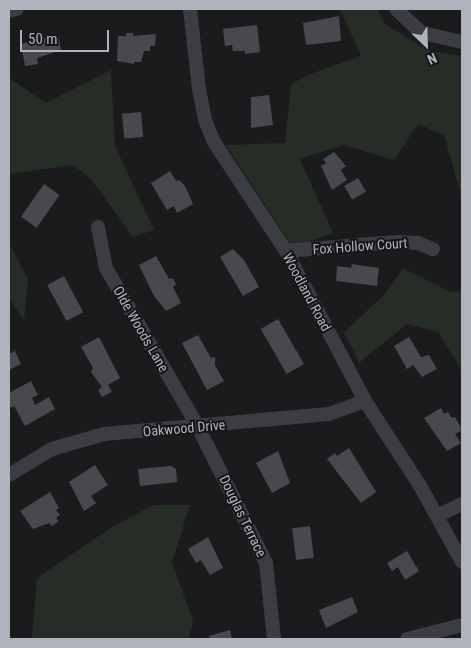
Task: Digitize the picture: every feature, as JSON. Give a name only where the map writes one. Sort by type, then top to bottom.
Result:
[{"type":"street","points":[[9,11],[17,9]]},
{"type":"street","name":"Woodland Road","points":[[190,9],[205,120],[214,142],[286,251],[365,401],[437,516],[462,562]]},
{"type":"street","points":[[396,9],[422,34],[462,42]]},
{"type":"street","name":"Olde Woods Lane","points":[[98,227],[99,246],[106,268],[198,427]]},
{"type":"street","name":"Fox Hollow Court","points":[[286,251],[397,242],[418,243],[433,249]]},
{"type":"street","name":"Oakwood Drive","points":[[9,476],[52,449],[104,434],[329,414],[365,401]]},
{"type":"street","name":"Douglas Terrace","points":[[198,427],[266,563],[274,639]]},
{"type":"street","points":[[437,516],[462,504]]},
{"type":"street","points":[[408,639],[462,625]]},
{"type":"shaded area","points":[[340,9],[377,9],[385,24],[427,50],[462,56],[462,198],[444,135],[418,124],[394,160],[344,145],[300,159],[333,233],[293,248],[226,145],[285,143],[291,85],[305,76],[361,56]]},
{"type":"shaded area","points":[[111,70],[115,146],[154,230],[133,237],[91,179],[73,165],[9,174],[9,78],[46,103]]},
{"type":"shaded area","points":[[9,243],[28,279],[24,321],[9,298]]},
{"type":"shaded area","points":[[403,268],[451,292],[462,291],[462,371],[438,332],[407,324],[359,363],[344,332],[384,295]]},
{"type":"shaded area","points":[[153,505],[190,505],[172,562],[193,621],[189,639],[32,639],[37,578],[109,529]]},
{"type":"building","points":[[339,16],[341,41],[306,45],[303,23]]},
{"type":"building","points":[[257,25],[260,52],[245,54],[245,51],[233,51],[232,45],[225,46],[223,29]]},
{"type":"building","points":[[126,33],[133,33],[133,36],[156,34],[155,46],[150,46],[150,51],[144,51],[141,62],[134,62],[134,64],[117,61],[118,36],[126,36]]},
{"type":"building","points":[[47,37],[47,40],[59,38],[61,50],[37,58],[38,64],[25,66],[21,44]]},
{"type":"building","points":[[269,95],[273,125],[251,128],[251,97]]},
{"type":"building","points":[[141,112],[143,137],[124,139],[122,114]]},
{"type":"building","points":[[334,152],[346,166],[341,170],[347,180],[332,190],[321,166],[326,163],[323,159]]},
{"type":"building","points":[[170,171],[176,181],[179,180],[185,186],[193,204],[177,213],[174,206],[167,210],[151,183]]},
{"type":"building","points":[[358,178],[366,192],[352,200],[344,186]]},
{"type":"building","points":[[44,184],[60,195],[37,228],[21,217]]},
{"type":"building","points":[[233,249],[244,260],[259,287],[243,296],[220,257]]},
{"type":"building","points":[[156,256],[169,279],[173,278],[176,284],[173,287],[181,303],[166,311],[154,296],[139,265]]},
{"type":"building","points":[[352,264],[379,268],[377,286],[336,281],[337,266],[351,268]]},
{"type":"building","points":[[64,276],[83,312],[66,321],[47,285]]},
{"type":"building","points":[[278,319],[304,364],[287,374],[261,329]]},
{"type":"building","points":[[198,335],[211,358],[215,357],[215,365],[224,381],[207,390],[182,343]]},
{"type":"building","points":[[99,337],[120,378],[108,385],[112,392],[102,397],[98,390],[102,387],[91,372],[93,368],[81,347]]},
{"type":"building","points":[[409,337],[421,357],[429,355],[437,369],[422,377],[413,365],[407,369],[394,346]]},
{"type":"building","points":[[15,351],[21,364],[9,370],[9,354]]},
{"type":"building","points":[[31,381],[38,395],[32,398],[35,405],[49,397],[55,409],[25,426],[14,406],[11,408],[9,393]]},
{"type":"building","points":[[441,408],[444,414],[448,412],[452,418],[455,417],[461,431],[455,434],[461,443],[447,451],[424,418]]},
{"type":"building","points":[[349,448],[376,492],[361,503],[327,459],[335,453],[337,456]]},
{"type":"building","points":[[278,451],[290,483],[272,493],[256,463]]},
{"type":"building","points":[[95,465],[108,485],[91,496],[96,503],[84,511],[69,482]]},
{"type":"building","points":[[171,466],[176,469],[177,482],[140,486],[138,469]]},
{"type":"building","points":[[50,492],[59,508],[56,510],[60,515],[56,518],[59,521],[52,526],[49,523],[33,529],[20,511]]},
{"type":"building","points":[[310,526],[314,558],[296,560],[292,528]]},
{"type":"building","points":[[208,537],[223,568],[210,575],[201,560],[196,563],[188,549]]},
{"type":"building","points":[[407,551],[419,571],[405,580],[398,567],[392,571],[387,563]]},
{"type":"building","points":[[352,597],[358,612],[326,628],[319,610]]},
{"type":"building","points":[[230,630],[232,639],[210,639],[209,636]]}]
